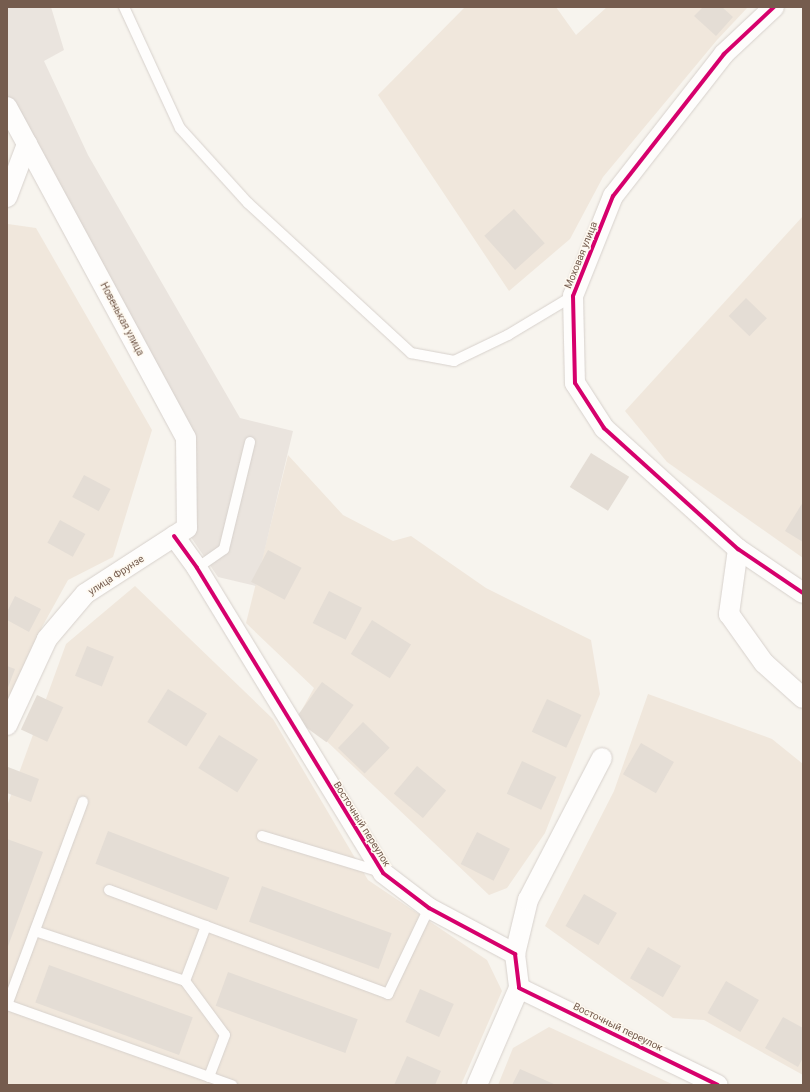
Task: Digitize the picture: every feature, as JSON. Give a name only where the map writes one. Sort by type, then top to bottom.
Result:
[{"type":"street","name":"Моховая улица","points":[[774,7],[724,54],[613,196],[573,296],[575,384],[604,428],[738,549],[803,593]]},
{"type":"street","name":"Новенькая улица","points":[[7,106],[186,438],[187,528],[174,536]]},
{"type":"street","points":[[7,197],[27,144]]},
{"type":"street","name":"Восточный переулок","points":[[174,536],[197,568],[383,873],[428,908],[515,954]]},
{"type":"street","name":"улица Фрунзе","points":[[7,725],[47,639],[85,594],[174,536]]},
{"type":"street","points":[[738,549],[729,614],[764,663],[803,698]]},
{"type":"street","points":[[477,1085],[519,988],[515,954],[528,900],[602,758]]},
{"type":"street","name":"Восточный переулок","points":[[519,988],[718,1085]]},
{"type":"lane","points":[[124,7],[180,128],[248,203],[411,353],[454,360],[508,335],[573,296]]},
{"type":"lane","points":[[197,568],[224,549],[250,442]]},
{"type":"lane","points":[[83,802],[7,1005],[232,1085]]},
{"type":"lane","points":[[262,836],[383,873]]},
{"type":"lane","points":[[109,890],[388,994],[428,908]]},
{"type":"lane","points":[[185,981],[206,926]]},
{"type":"lane","points":[[35,931],[185,981],[225,1035],[209,1077]]},
{"type":"shaded area","points":[[7,7],[51,7],[64,50],[44,61],[88,155],[240,418],[293,431],[256,586],[218,577],[180,521],[175,420],[7,98]]},
{"type":"shaded area","points":[[465,7],[556,7],[576,35],[607,7],[748,7],[717,40],[603,177],[570,239],[509,291],[378,95]]},
{"type":"shaded area","points":[[803,216],[803,558],[667,462],[625,411]]},
{"type":"shaded area","points":[[8,224],[36,228],[152,430],[113,557],[68,580],[42,627],[7,725]]},
{"type":"shaded area","points":[[288,455],[343,515],[393,541],[411,536],[486,588],[591,640],[600,694],[545,833],[507,888],[489,895],[299,715],[314,688],[246,623]]},
{"type":"shaded area","points":[[135,586],[273,719],[368,880],[487,960],[502,991],[461,1085],[7,1085],[7,806],[66,644]]},
{"type":"shaded area","points":[[648,694],[772,739],[803,764],[803,1075],[704,1020],[673,1018],[545,926],[614,791]]},
{"type":"shaded area","points":[[549,1027],[674,1085],[498,1085],[513,1048]]},
{"type":"building","points":[[703,7],[722,7],[733,17],[716,36],[694,16]]},
{"type":"building","points":[[514,209],[545,243],[515,270],[484,236]]},
{"type":"building","points":[[746,298],[767,318],[749,336],[729,316]]},
{"type":"building","points":[[591,453],[629,477],[608,511],[570,487]]},
{"type":"building","points":[[84,475],[110,489],[99,511],[72,497]]},
{"type":"building","points":[[803,502],[803,542],[785,531]]},
{"type":"building","points":[[60,520],[85,534],[73,557],[47,543]]},
{"type":"building","points":[[268,550],[302,568],[285,600],[251,582]]},
{"type":"building","points":[[329,591],[362,608],[346,640],[313,623]]},
{"type":"building","points":[[15,596],[41,609],[29,632],[7,620],[7,612]]},
{"type":"building","points":[[372,620],[411,644],[390,678],[351,654]]},
{"type":"building","points":[[87,646],[114,657],[102,687],[75,676]]},
{"type":"building","points":[[7,666],[15,669],[7,690]]},
{"type":"building","points":[[322,682],[354,705],[327,742],[295,719]]},
{"type":"building","points":[[168,689],[207,713],[186,746],[147,722]]},
{"type":"building","points":[[37,695],[63,707],[47,742],[21,729]]},
{"type":"building","points":[[547,699],[581,715],[566,748],[532,732]]},
{"type":"building","points":[[363,722],[390,748],[365,774],[338,748]]},
{"type":"building","points":[[219,735],[258,759],[237,792],[198,768]]},
{"type":"building","points":[[641,743],[674,762],[656,793],[623,774]]},
{"type":"building","points":[[522,761],[556,777],[541,810],[507,794]]},
{"type":"building","points":[[417,766],[446,790],[423,818],[394,794]]},
{"type":"building","points":[[8,767],[39,779],[31,802],[7,793]]},
{"type":"building","points":[[108,831],[229,878],[217,910],[95,864]]},
{"type":"building","points":[[477,832],[510,849],[494,881],[461,864]]},
{"type":"building","points":[[7,839],[43,852],[7,949]]},
{"type":"building","points":[[262,886],[392,933],[379,969],[249,922]]},
{"type":"building","points":[[584,894],[617,913],[598,945],[566,926]]},
{"type":"building","points":[[648,947],[681,966],[663,997],[630,978]]},
{"type":"building","points":[[49,965],[193,1017],[179,1055],[35,1003]]},
{"type":"building","points":[[228,972],[358,1019],[345,1053],[216,1006]]},
{"type":"building","points":[[726,981],[759,1000],[740,1032],[708,1013]]},
{"type":"building","points":[[420,989],[454,1004],[439,1037],[405,1022]]},
{"type":"building","points":[[783,1017],[803,1028],[803,1058],[798,1067],[765,1048]]},
{"type":"building","points":[[407,1056],[441,1071],[435,1085],[394,1085]]},
{"type":"building","points":[[520,1069],[556,1085],[512,1085]]},
{"type":"cycle path","points":[[774,7],[724,54],[613,196],[573,296],[575,383],[604,428],[738,549],[803,593]]},
{"type":"cycle path","points":[[174,536],[197,568],[383,873],[429,908],[515,954],[519,988],[718,1085]]}]
